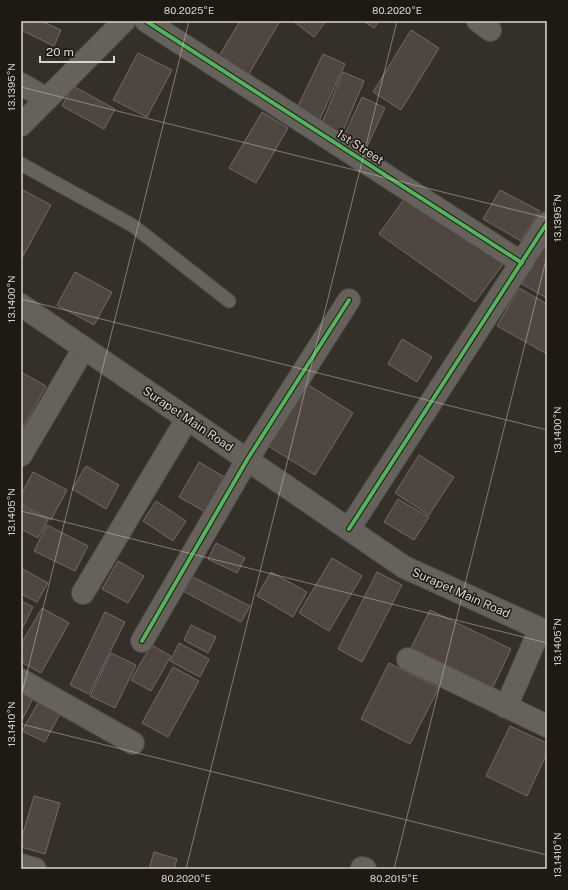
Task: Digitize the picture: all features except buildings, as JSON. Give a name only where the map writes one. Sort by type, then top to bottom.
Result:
[{"type":"street","points":[[21,125],[124,21]]},
{"type":"street","name":"1st Street","points":[[146,21],[522,263]]},
{"type":"street","points":[[21,84],[47,99]]},
{"type":"street","points":[[348,529],[546,225]]},
{"type":"street","points":[[142,641],[247,460],[349,300]]},
{"type":"street","name":"Surapet Main Road","points":[[21,305],[404,567],[544,630]]},
{"type":"street","points":[[21,455],[84,348]]},
{"type":"street","points":[[83,593],[187,419]]},
{"type":"street","points":[[506,707],[544,630]]},
{"type":"street","points":[[408,659],[547,726]]},
{"type":"street","points":[[21,680],[133,743]]},
{"type":"street","points":[[21,865],[34,869]]},
{"type":"lane","points":[[21,164],[132,225],[229,301]]},
{"type":"cycle path","points":[[146,21],[522,263]]},
{"type":"cycle path","points":[[349,529],[547,223]]},
{"type":"cycle path","points":[[142,641],[247,460],[349,300]]}]
